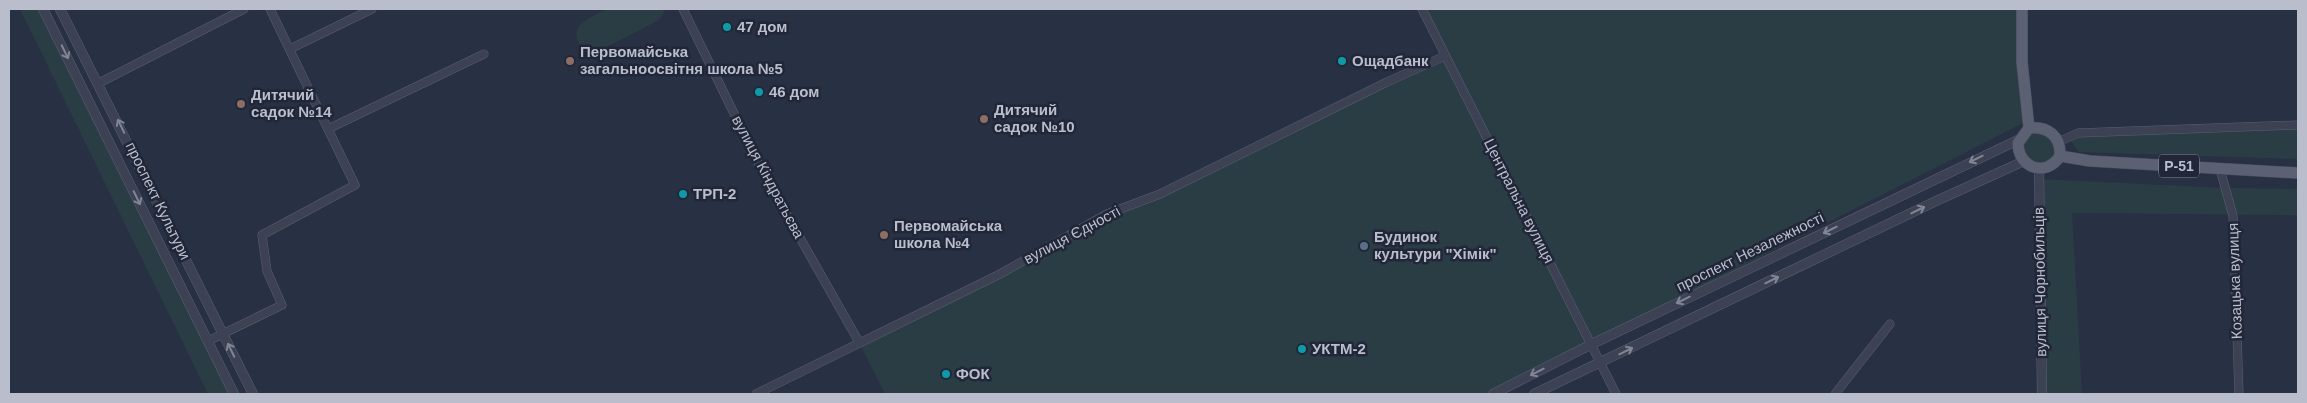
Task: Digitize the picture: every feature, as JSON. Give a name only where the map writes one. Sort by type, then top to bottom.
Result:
[{"type":"main road","points":[[2022,9],[2022,62],[2029,128]]},
{"type":"main road","points":[[2039,127],[2051,131],[2058,142],[2060,156],[2049,167],[2039,169],[2031,167],[2024,161],[2018,149],[2020,139],[2029,128],[2039,127]]},
{"type":"main road","name":"Р-51","points":[[2060,156],[2090,161],[2298,173]]},
{"type":"street","name":"проспект Культури","points":[[43,9],[234,394]]},
{"type":"street","name":"проспект Культури","points":[[60,9],[99,83],[253,394]]},
{"type":"street","points":[[99,83],[244,9]]},
{"type":"street","points":[[208,341],[223,332],[282,305],[266,271],[262,234],[355,185],[270,9]]},
{"type":"street","points":[[290,49],[372,9]]},
{"type":"street","name":"вулиця Кіндратьєва","points":[[683,9],[762,172],[858,342]]},
{"type":"street","name":"Центральна вулиця","points":[[1422,9],[1616,394]]},
{"type":"street","points":[[328,129],[484,54]]},
{"type":"street","name":"вулиця Єдності","points":[[756,394],[858,342],[998,275],[1107,214],[1160,194],[1387,82],[1445,56]]},
{"type":"street","points":[[2058,142],[2078,133],[2298,125]]},
{"type":"street","name":"проспект Незалежності","points":[[1493,394],[1592,344],[2020,139]]},
{"type":"street","points":[[1534,394],[1934,202],[2024,161]]},
{"type":"street","name":"вулиця Чорнобильців","points":[[2039,169],[2042,394]]},
{"type":"street","name":"Козацька вулиця","points":[[2220,169],[2233,216],[2239,394]]},
{"type":"street","points":[[1835,394],[1890,324]]},
{"type":"shaded area","points":[[20,9],[43,9],[234,394],[208,394]]},
{"type":"shaded area","points":[[607,9],[666,9],[659,20],[599,51],[592,52],[583,49],[576,34],[578,28],[587,19]]},
{"type":"shaded area","points":[[1423,9],[2022,9],[2027,121],[1491,394],[885,394],[859,342],[1444,56]]},
{"type":"shaded area","points":[[2298,125],[2298,159],[2079,152],[2068,137],[2078,133]]},
{"type":"shaded area","points":[[2045,129],[2060,156],[2031,167],[2018,143],[2023,133]]},
{"type":"shaded area","points":[[2039,179],[2225,188],[2298,189],[2298,215],[2072,213],[2082,394],[2042,394]]},
{"type":"place","name":"47 дом","points":[[727,27]]},
{"type":"place","name":"Первомайська загальноосвітня школа №5","points":[[570,61]]},
{"type":"place","name":"Ощадбанк","points":[[1342,61]]},
{"type":"place","name":"46 дом","points":[[759,92]]},
{"type":"place","name":"Дитячий садок №14","points":[[241,104]]},
{"type":"place","name":"Дитячий садок №10","points":[[984,119]]},
{"type":"place","name":"ТРП-2","points":[[683,194]]},
{"type":"place","name":"Первомайська школа №4","points":[[884,235]]},
{"type":"place","name":"Будинок культури \"Хімік\"","points":[[1364,246]]},
{"type":"place","name":"УКТМ-2","points":[[1302,349]]},
{"type":"place","name":"ФОК","points":[[946,374]]}]
